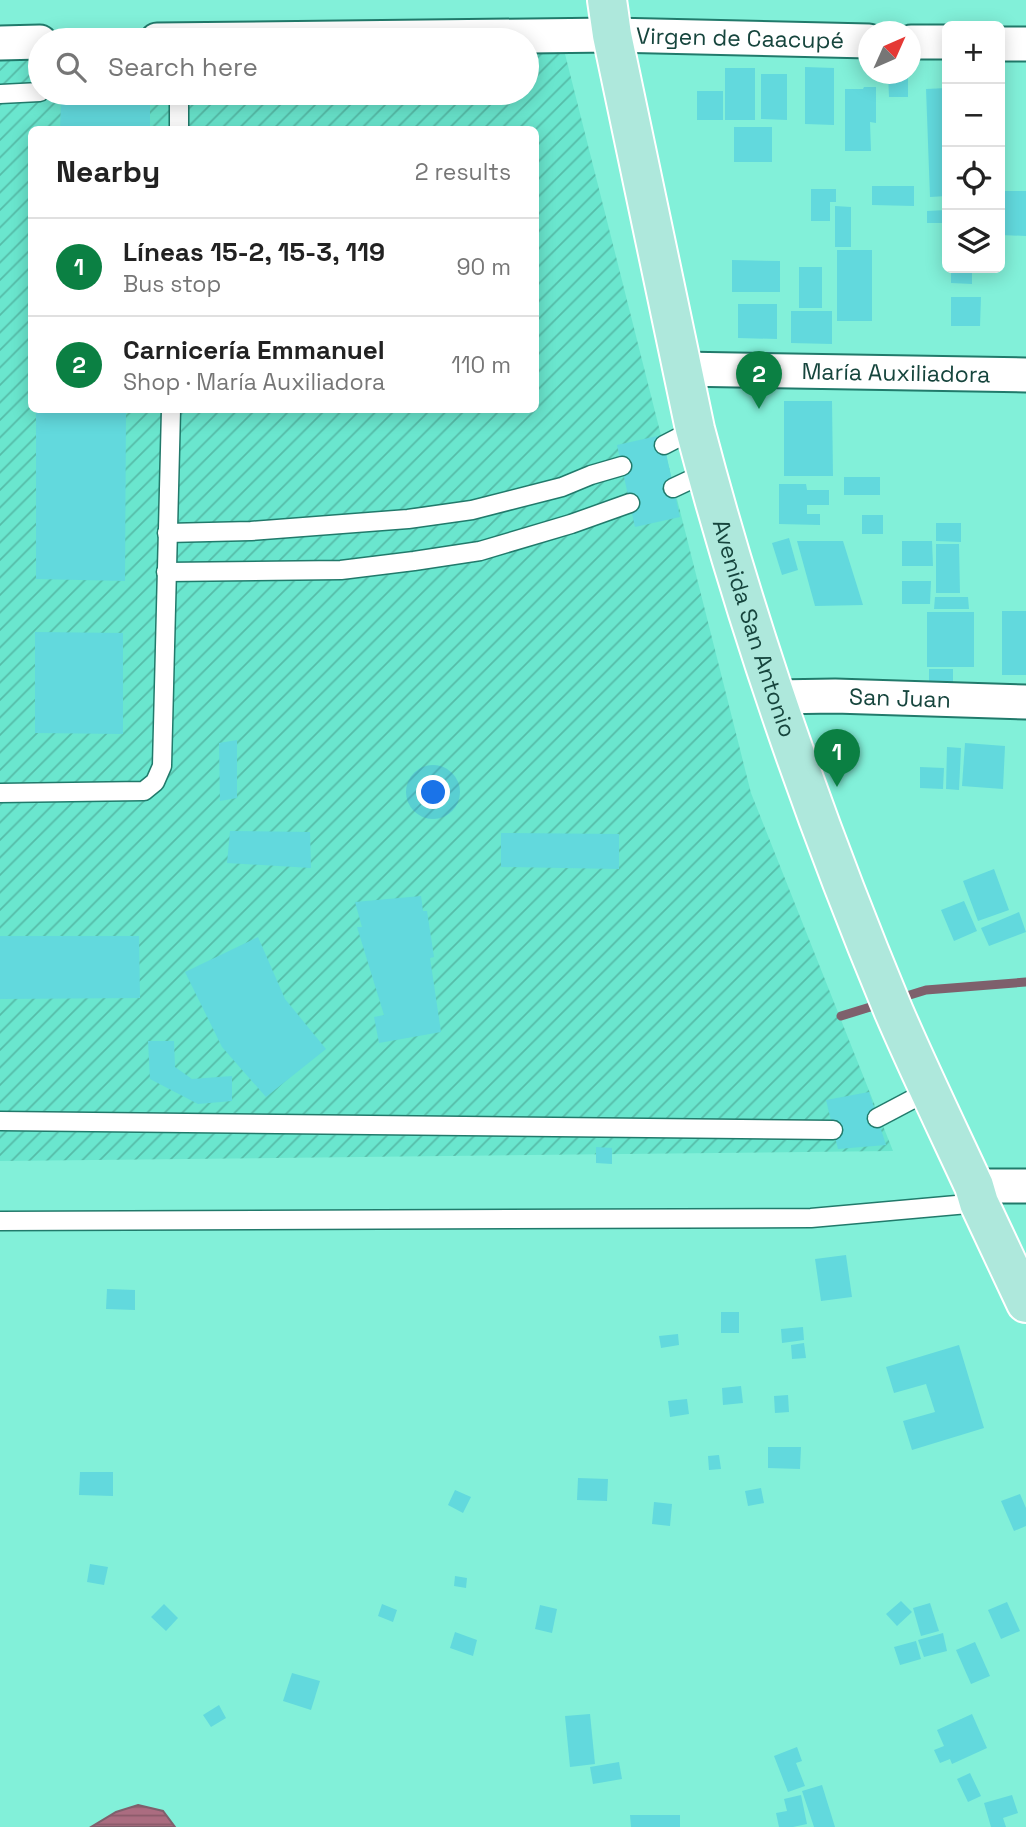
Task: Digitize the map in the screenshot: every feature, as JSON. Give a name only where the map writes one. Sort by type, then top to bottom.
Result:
[{"type":"main road","name":"Avenida San Antonio","points":[[610,18],[681,369],[679,437],[690,480],[890,1000],[1026,1303]]},
{"type":"street","name":"Virgen de Caacupé","points":[[404,28],[610,18],[858,40]]},
{"type":"street","points":[[0,43],[28,42]]},
{"type":"street","points":[[921,42],[942,43]]},
{"type":"street","points":[[1005,44],[1026,44]]},
{"type":"street","name":"María Auxiliadora","points":[[681,369],[1026,375]]},
{"type":"street","name":"San Juan","points":[[774,697],[835,696],[1026,702]]},
{"type":"street","points":[[976,1194],[1026,1186]]},
{"type":"lane","points":[[0,94],[28,93]]},
{"type":"lane","points":[[179,105],[179,126]]},
{"type":"lane","points":[[0,793],[144,792],[155,782],[162,765],[171,413]]},
{"type":"lane","points":[[167,533],[251,531],[408,519],[471,510],[562,487],[622,466]]},
{"type":"lane","points":[[166,572],[341,570],[427,559],[480,551],[571,524],[629,503]]},
{"type":"lane","points":[[877,1118],[930,1090]]},
{"type":"lane","points":[[0,1121],[833,1129]]},
{"type":"lane","points":[[0,1221],[811,1218],[976,1194]]},
{"type":"shaded area","points":[[562,42],[751,793],[893,1151],[0,1161],[0,50],[28,49],[28,105],[539,105],[539,43]]},
{"type":"shaded area","points":[[138,1805],[163,1811],[175,1827],[91,1827],[116,1812]]},
{"type":"building","points":[[805,67],[834,68],[834,125],[805,124]]},
{"type":"building","points":[[725,68],[755,68],[755,120],[725,120]]},
{"type":"building","points":[[761,74],[787,74],[787,120],[761,119]]},
{"type":"building","points":[[888,84],[908,84],[908,97],[889,97]]},
{"type":"building","points":[[876,87],[876,123],[870,122],[871,151],[845,151],[845,89]]},
{"type":"building","points":[[942,88],[942,196],[930,197],[926,89]]},
{"type":"building","points":[[697,91],[723,91],[723,120],[697,120]]},
{"type":"building","points":[[61,105],[150,105],[150,126],[60,126]]},
{"type":"building","points":[[734,127],[772,127],[772,162],[734,162]]},
{"type":"building","points":[[872,186],[914,186],[914,206],[872,205]]},
{"type":"building","points":[[811,189],[836,189],[836,202],[830,202],[830,221],[811,221]]},
{"type":"building","points":[[1005,191],[1026,191],[1026,236],[1005,235]]},
{"type":"building","points":[[835,206],[851,207],[851,247],[835,247]]},
{"type":"building","points":[[942,210],[942,223],[927,223],[927,211]]},
{"type":"building","points":[[837,250],[872,250],[872,321],[837,321]]},
{"type":"building","points":[[732,260],[780,261],[780,292],[732,292]]},
{"type":"building","points":[[799,267],[822,267],[822,308],[799,308]]},
{"type":"building","points":[[951,273],[972,273],[972,284],[951,283]]},
{"type":"building","points":[[951,297],[981,297],[980,326],[951,326]]},
{"type":"building","points":[[738,304],[777,304],[777,339],[738,338]]},
{"type":"building","points":[[791,311],[832,311],[832,344],[791,343]]},
{"type":"building","points":[[784,401],[832,401],[833,476],[784,476]]},
{"type":"building","points":[[36,413],[126,413],[125,581],[36,579]]},
{"type":"building","points":[[662,435],[680,517],[635,527],[617,445]]},
{"type":"building","points":[[844,477],[880,477],[880,495],[844,495]]},
{"type":"building","points":[[779,484],[806,484],[807,490],[829,490],[829,505],[807,505],[807,514],[820,514],[820,525],[779,524]]},
{"type":"building","points":[[862,515],[883,515],[883,534],[862,534]]},
{"type":"building","points":[[936,523],[961,523],[961,542],[936,541]]},
{"type":"building","points":[[789,538],[798,570],[782,575],[772,543]]},
{"type":"building","points":[[797,541],[843,541],[863,605],[815,606]]},
{"type":"building","points":[[902,541],[932,541],[933,566],[902,566]]},
{"type":"building","points":[[936,544],[959,544],[960,593],[936,593]]},
{"type":"building","points":[[902,581],[931,581],[930,604],[902,604]]},
{"type":"building","points":[[935,597],[968,597],[969,609],[934,609]]},
{"type":"building","points":[[1002,611],[1026,611],[1026,675],[1002,675]]},
{"type":"building","points":[[927,612],[974,612],[974,667],[927,667]]},
{"type":"building","points":[[35,632],[123,633],[123,734],[35,733]]},
{"type":"building","points":[[929,669],[953,669],[953,682],[929,682]]},
{"type":"building","points":[[237,740],[237,798],[220,801],[219,743]]},
{"type":"building","points":[[965,743],[1005,746],[1003,789],[962,786]]},
{"type":"building","points":[[947,747],[961,748],[959,790],[946,789]]},
{"type":"building","points":[[920,767],[944,768],[943,789],[920,788]]},
{"type":"building","points":[[230,831],[310,832],[311,868],[227,863]]},
{"type":"building","points":[[501,833],[619,834],[619,869],[501,867]]},
{"type":"building","points":[[994,869],[1009,910],[978,921],[963,881]]},
{"type":"building","points":[[421,896],[423,911],[427,911],[434,957],[430,958],[441,1032],[379,1043],[374,1017],[384,1015],[357,927],[362,927],[355,902]]},
{"type":"building","points":[[964,901],[977,931],[954,941],[941,910]]},
{"type":"building","points":[[1019,912],[1026,932],[989,946],[981,928]]},
{"type":"building","points":[[0,936],[139,936],[140,998],[0,999]]},
{"type":"building","points":[[258,937],[285,999],[326,1049],[266,1097],[222,1047],[185,972]]},
{"type":"building","points":[[148,1041],[174,1041],[175,1067],[192,1079],[232,1076],[232,1101],[198,1104],[150,1079]]},
{"type":"building","points":[[869,1092],[886,1145],[838,1149],[826,1100]]},
{"type":"building","points":[[596,1147],[612,1148],[612,1164],[596,1163]]},
{"type":"building","points":[[846,1255],[852,1297],[821,1301],[815,1259]]},
{"type":"building","points":[[107,1289],[135,1290],[135,1310],[106,1309]]},
{"type":"building","points":[[721,1312],[739,1312],[739,1333],[721,1333]]},
{"type":"building","points":[[803,1327],[804,1340],[782,1343],[781,1329]]},
{"type":"building","points":[[678,1334],[679,1345],[661,1348],[659,1336]]},
{"type":"building","points":[[804,1343],[806,1358],[792,1359],[791,1345]]},
{"type":"building","points":[[959,1345],[984,1428],[912,1450],[903,1421],[935,1412],[926,1384],[894,1393],[886,1367]]},
{"type":"building","points":[[741,1386],[743,1403],[723,1405],[722,1388]]},
{"type":"building","points":[[788,1395],[789,1412],[775,1413],[774,1396]]},
{"type":"building","points":[[687,1399],[689,1414],[670,1417],[668,1401]]},
{"type":"building","points":[[768,1447],[801,1447],[800,1469],[768,1468]]},
{"type":"building","points":[[719,1455],[721,1469],[709,1470],[708,1456]]},
{"type":"building","points":[[80,1472],[113,1472],[113,1496],[79,1495]]},
{"type":"building","points":[[578,1478],[608,1479],[607,1501],[577,1500]]},
{"type":"building","points":[[761,1488],[764,1503],[748,1506],[745,1491]]},
{"type":"building","points":[[455,1490],[471,1497],[463,1513],[448,1505]]},
{"type":"building","points":[[1020,1494],[1026,1508],[1026,1526],[1014,1531],[1001,1501]]},
{"type":"building","points":[[654,1502],[672,1504],[670,1526],[652,1524]]},
{"type":"building","points":[[90,1564],[108,1567],[104,1585],[87,1582]]},
{"type":"building","points":[[455,1576],[467,1578],[466,1588],[454,1586]]},
{"type":"building","points":[[901,1601],[912,1612],[897,1626],[886,1614]]},
{"type":"building","points":[[1007,1602],[1020,1631],[1001,1639],[988,1610]]},
{"type":"building","points":[[930,1603],[939,1631],[921,1636],[913,1608]]},
{"type":"building","points":[[164,1604],[178,1618],[166,1631],[151,1617]]},
{"type":"building","points":[[382,1604],[397,1610],[393,1622],[378,1616]]},
{"type":"building","points":[[540,1605],[557,1609],[552,1633],[535,1629]]},
{"type":"building","points":[[455,1632],[477,1640],[473,1656],[450,1648]]},
{"type":"building","points":[[943,1633],[947,1651],[924,1657],[918,1640]]},
{"type":"building","points":[[916,1641],[921,1659],[900,1665],[894,1647]]},
{"type":"building","points":[[975,1642],[990,1676],[971,1684],[956,1650]]},
{"type":"building","points":[[292,1673],[320,1681],[311,1710],[283,1701]]},
{"type":"building","points":[[219,1705],[226,1718],[211,1727],[203,1715]]},
{"type":"building","points":[[590,1714],[595,1764],[570,1767],[565,1716]]},
{"type":"building","points":[[972,1714],[987,1748],[952,1764],[950,1759],[940,1763],[934,1750],[944,1746],[937,1730]]},
{"type":"building","points":[[797,1747],[802,1761],[796,1763],[805,1786],[788,1792],[774,1756]]},
{"type":"building","points":[[619,1762],[622,1779],[593,1784],[590,1767]]},
{"type":"building","points":[[970,1773],[981,1796],[968,1802],[957,1779]]},
{"type":"building","points":[[822,1785],[835,1827],[814,1827],[802,1791]]},
{"type":"building","points":[[801,1795],[807,1824],[779,1827],[776,1813],[787,1811],[784,1799]]},
{"type":"building","points":[[1012,1795],[1018,1813],[1003,1818],[1006,1827],[991,1827],[984,1803]]},
{"type":"building","points":[[630,1815],[680,1815],[680,1827],[631,1827]]},
{"type":"waterway","points":[[900,998],[926,990],[1026,982]]},
{"type":"waterway","points":[[841,1016],[880,1004]]},
{"type":"place","name":"Carnicería Emmanuel","points":[[759,409]]},
{"type":"place","name":"Líneas 15-2, 15-3, 119","points":[[837,787]]}]
